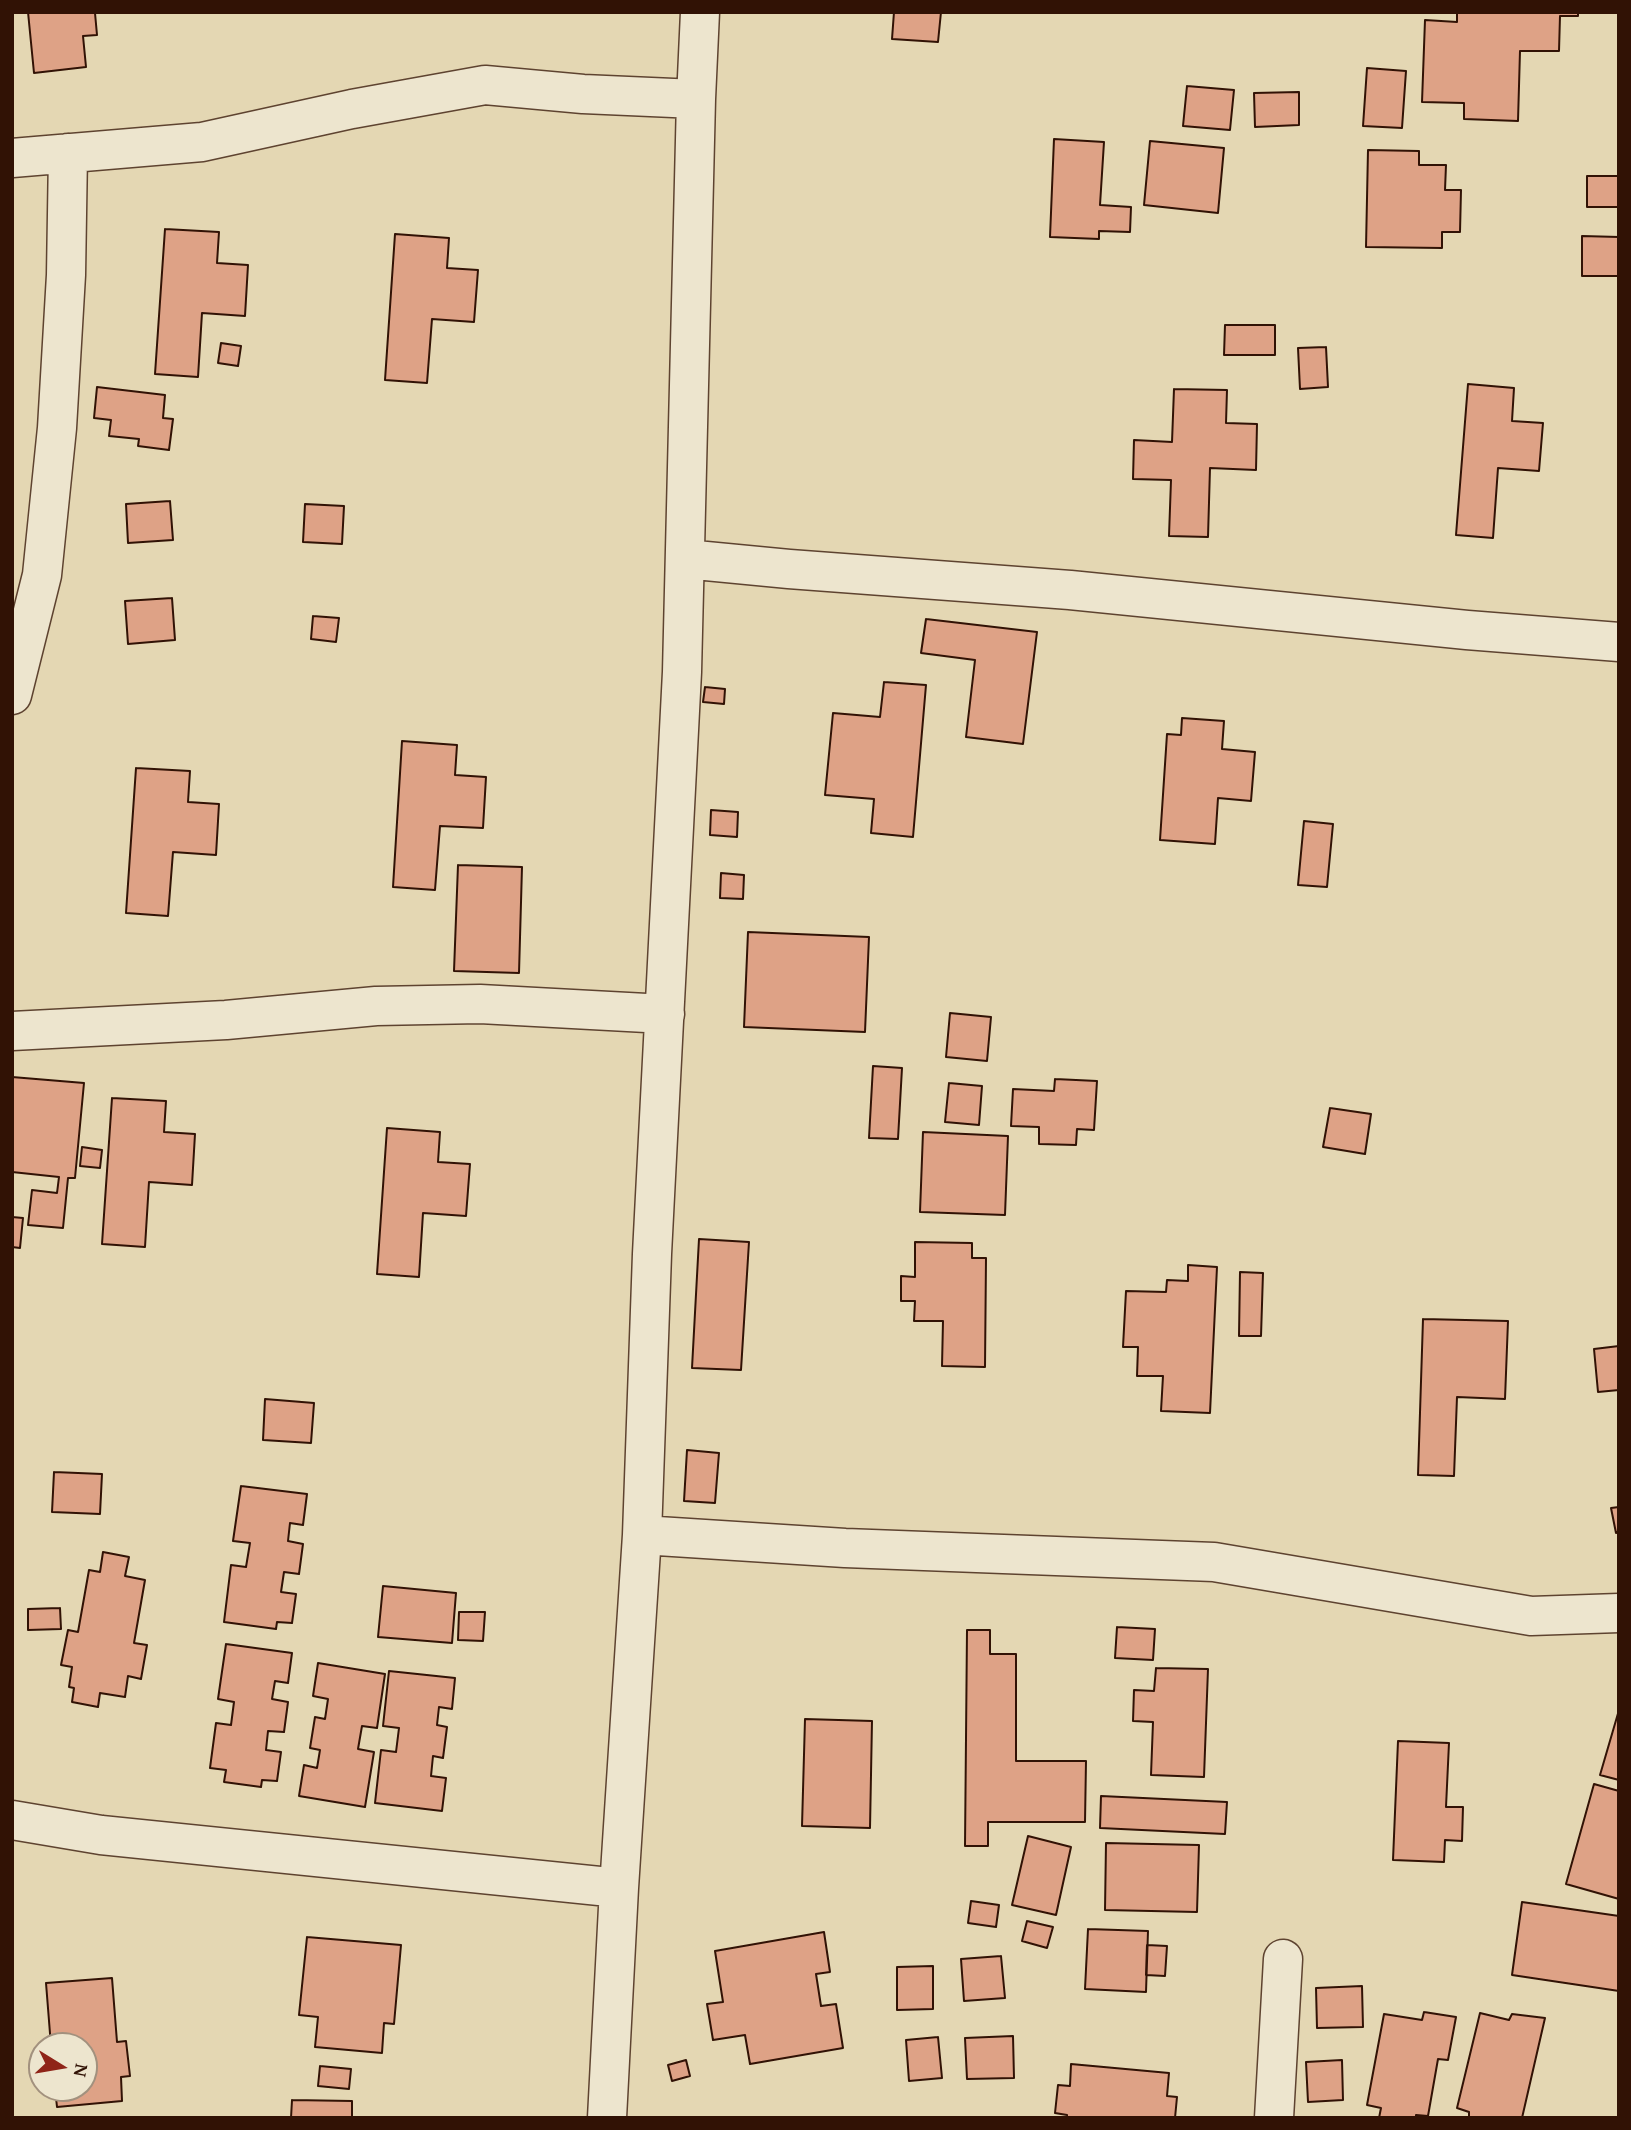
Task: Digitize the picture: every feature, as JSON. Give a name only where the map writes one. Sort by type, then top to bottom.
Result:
[{"type":"street","points":[[607,2118],[618,1888],[642,1535],[652,1254],[682,672],[700,12]]},
{"type":"street","points":[[12,158],[202,142],[352,109],[485,85],[583,94],[696,99]]},
{"type":"street","points":[[12,695],[42,575],[57,428],[66,275],[68,153]]},
{"type":"street","points":[[685,559],[1070,590],[1467,630],[1619,642]]},
{"type":"street","points":[[12,1031],[226,1020],[389,1005],[480,1003],[665,1014]]},
{"type":"street","points":[[642,1535],[845,1548],[1214,1562],[1531,1616],[1619,1613]]},
{"type":"street","points":[[12,1820],[101,1835],[618,1888]]},
{"type":"street","points":[[1274,2118],[1283,1959]]},
{"type":"building","points":[[28,12],[95,13],[97,35],[83,36],[86,67],[34,73]]},
{"type":"building","points":[[894,12],[941,12],[938,42],[892,39]]},
{"type":"building","points":[[1457,12],[1578,12],[1578,16],[1560,16],[1559,51],[1520,51],[1518,121],[1464,119],[1464,103],[1422,102],[1425,20],[1457,22]]},
{"type":"building","points":[[1367,68],[1406,71],[1402,128],[1363,126]]},
{"type":"building","points":[[1187,86],[1234,90],[1230,130],[1183,126]]},
{"type":"building","points":[[1299,92],[1299,125],[1255,127],[1254,93]]},
{"type":"building","points":[[1054,139],[1104,142],[1100,205],[1131,207],[1130,232],[1099,231],[1099,239],[1050,237]]},
{"type":"building","points":[[1150,141],[1224,148],[1218,213],[1144,205]]},
{"type":"building","points":[[1368,150],[1419,151],[1419,165],[1446,165],[1445,190],[1461,190],[1460,232],[1442,232],[1442,248],[1366,247]]},
{"type":"building","points":[[1587,176],[1619,176],[1619,207],[1587,207]]},
{"type":"building","points":[[165,229],[219,232],[217,263],[248,265],[245,316],[202,313],[198,377],[155,374]]},
{"type":"building","points":[[395,234],[449,238],[447,268],[478,270],[474,322],[432,319],[427,383],[385,380]]},
{"type":"building","points":[[1582,236],[1619,237],[1619,276],[1582,276]]},
{"type":"building","points":[[1225,325],[1275,325],[1275,355],[1224,355]]},
{"type":"building","points":[[221,343],[241,346],[238,366],[218,363]]},
{"type":"building","points":[[1326,347],[1328,387],[1300,389],[1298,348]]},
{"type":"building","points":[[1468,384],[1514,388],[1512,421],[1543,423],[1539,471],[1498,468],[1493,538],[1456,535]]},
{"type":"building","points":[[97,387],[165,395],[163,418],[173,419],[169,450],[138,446],[139,439],[109,436],[111,420],[94,418]]},
{"type":"building","points":[[1174,389],[1227,390],[1226,423],[1257,424],[1256,470],[1210,468],[1208,537],[1169,536],[1171,480],[1133,479],[1134,440],[1172,442]]},
{"type":"building","points":[[170,501],[173,540],[128,543],[126,504]]},
{"type":"building","points":[[305,504],[344,506],[342,544],[303,542]]},
{"type":"building","points":[[172,598],[175,640],[128,644],[125,601]]},
{"type":"building","points":[[313,616],[339,618],[336,642],[311,639]]},
{"type":"building","points":[[926,619],[1037,632],[1023,744],[966,737],[975,660],[921,653]]},
{"type":"building","points":[[884,682],[926,685],[913,837],[871,833],[874,799],[825,795],[833,713],[880,717]]},
{"type":"building","points":[[705,687],[725,689],[724,704],[703,702]]},
{"type":"building","points":[[1182,718],[1224,721],[1222,749],[1255,752],[1251,801],[1218,798],[1215,844],[1160,840],[1167,734],[1181,735]]},
{"type":"building","points":[[402,741],[457,745],[455,775],[486,777],[483,828],[440,826],[435,890],[393,887]]},
{"type":"building","points":[[136,768],[190,771],[188,802],[219,804],[216,855],[173,852],[168,916],[126,913]]},
{"type":"building","points":[[711,810],[738,812],[737,837],[710,835]]},
{"type":"building","points":[[1304,821],[1333,824],[1327,887],[1298,885]]},
{"type":"building","points":[[458,865],[522,867],[519,973],[454,971]]},
{"type":"building","points":[[721,873],[744,875],[743,899],[720,898]]},
{"type":"building","points":[[748,932],[869,937],[865,1032],[744,1027]]},
{"type":"building","points":[[950,1013],[991,1017],[987,1061],[946,1057]]},
{"type":"building","points":[[873,1066],[902,1068],[898,1139],[869,1138]]},
{"type":"building","points":[[12,1077],[84,1083],[75,1178],[68,1178],[63,1228],[28,1225],[32,1190],[57,1193],[59,1177],[12,1172]]},
{"type":"building","points":[[1055,1079],[1097,1081],[1094,1130],[1077,1129],[1076,1145],[1039,1144],[1039,1127],[1011,1126],[1013,1089],[1054,1091]]},
{"type":"building","points":[[949,1083],[982,1086],[979,1125],[945,1122]]},
{"type":"building","points":[[112,1098],[166,1101],[164,1132],[195,1134],[192,1185],[149,1182],[145,1247],[102,1244]]},
{"type":"building","points":[[1330,1108],[1371,1114],[1365,1154],[1323,1147]]},
{"type":"building","points":[[387,1128],[440,1132],[438,1162],[470,1164],[466,1216],[423,1213],[419,1277],[377,1274]]},
{"type":"building","points":[[923,1132],[1008,1136],[1005,1215],[920,1212]]},
{"type":"building","points":[[82,1147],[102,1150],[100,1168],[80,1166]]},
{"type":"building","points":[[12,1217],[23,1218],[20,1248],[12,1247]]},
{"type":"building","points":[[699,1239],[749,1242],[741,1370],[692,1368]]},
{"type":"building","points":[[915,1242],[972,1243],[972,1258],[986,1258],[985,1367],[942,1366],[943,1321],[914,1321],[915,1301],[901,1301],[901,1276],[915,1277]]},
{"type":"building","points":[[1188,1265],[1217,1267],[1210,1413],[1161,1411],[1163,1376],[1137,1376],[1138,1347],[1123,1347],[1126,1291],[1166,1292],[1167,1280],[1188,1281]]},
{"type":"building","points":[[1240,1272],[1263,1273],[1261,1336],[1239,1336]]},
{"type":"building","points":[[1423,1319],[1508,1321],[1505,1399],[1457,1397],[1454,1476],[1418,1475]]},
{"type":"building","points":[[1619,1346],[1619,1390],[1598,1392],[1594,1349]]},
{"type":"building","points":[[265,1399],[314,1403],[311,1443],[263,1440]]},
{"type":"building","points":[[687,1450],[719,1453],[715,1503],[684,1501]]},
{"type":"building","points":[[54,1472],[102,1474],[100,1514],[52,1512]]},
{"type":"building","points":[[241,1486],[307,1494],[303,1525],[290,1523],[288,1541],[303,1544],[299,1574],[284,1572],[281,1592],[296,1594],[292,1623],[277,1622],[276,1629],[224,1622],[231,1565],[246,1567],[250,1543],[233,1541]]},
{"type":"building","points":[[1619,1507],[1619,1532],[1616,1533],[1611,1508]]},
{"type":"building","points":[[103,1552],[129,1557],[125,1576],[145,1580],[134,1643],[147,1645],[141,1679],[128,1676],[125,1697],[100,1693],[98,1707],[72,1702],[74,1688],[69,1687],[72,1667],[61,1665],[68,1630],[78,1632],[89,1570],[100,1572]]},
{"type":"building","points":[[383,1586],[456,1593],[452,1643],[378,1637]]},
{"type":"building","points":[[60,1608],[61,1629],[28,1630],[28,1609]]},
{"type":"building","points":[[459,1612],[485,1612],[483,1641],[458,1640]]},
{"type":"building","points":[[1117,1627],[1155,1629],[1153,1660],[1115,1658]]},
{"type":"building","points":[[967,1630],[990,1630],[990,1654],[1016,1654],[1016,1761],[1086,1761],[1085,1822],[988,1822],[988,1846],[965,1846]]},
{"type":"building","points":[[226,1644],[292,1653],[288,1683],[275,1681],[272,1699],[288,1702],[284,1732],[268,1731],[266,1750],[281,1752],[277,1781],[262,1780],[261,1787],[224,1782],[226,1770],[210,1768],[216,1723],[231,1725],[234,1702],[218,1699]]},
{"type":"building","points":[[318,1663],[385,1674],[377,1728],[362,1726],[358,1749],[374,1752],[365,1807],[299,1796],[304,1765],[317,1768],[320,1750],[310,1748],[315,1717],[325,1719],[328,1699],[313,1696]]},
{"type":"building","points":[[1156,1668],[1208,1669],[1204,1777],[1151,1775],[1153,1722],[1133,1721],[1134,1690],[1154,1691]]},
{"type":"building","points":[[389,1671],[455,1678],[452,1709],[439,1707],[437,1725],[447,1727],[443,1758],[433,1756],[431,1776],[446,1778],[442,1811],[375,1803],[381,1750],[396,1752],[399,1728],[383,1726]]},
{"type":"building","points":[[1619,1710],[1619,1780],[1600,1775]]},
{"type":"building","points":[[805,1719],[872,1721],[870,1828],[802,1826]]},
{"type":"building","points":[[1398,1741],[1449,1743],[1446,1807],[1463,1807],[1462,1841],[1445,1840],[1444,1862],[1393,1860]]},
{"type":"building","points":[[1594,1784],[1619,1791],[1619,1899],[1566,1884]]},
{"type":"building","points":[[1101,1796],[1227,1802],[1225,1834],[1100,1828]]},
{"type":"building","points":[[1028,1836],[1071,1847],[1056,1915],[1012,1905]]},
{"type":"building","points":[[1106,1843],[1199,1845],[1197,1912],[1105,1910]]},
{"type":"building","points":[[971,1901],[999,1905],[996,1927],[968,1923]]},
{"type":"building","points":[[1522,1902],[1619,1916],[1619,1991],[1512,1975]]},
{"type":"building","points":[[1027,1921],[1053,1927],[1047,1948],[1022,1941]]},
{"type":"building","points":[[1088,1929],[1148,1931],[1146,1992],[1085,1989]]},
{"type":"building","points":[[824,1932],[830,1972],[816,1974],[821,2006],[836,2004],[843,2048],[750,2064],[745,2035],[713,2040],[707,2004],[723,2002],[715,1951]]},
{"type":"building","points":[[307,1937],[401,1945],[394,2024],[384,2023],[382,2053],[315,2047],[318,2017],[299,2015]]},
{"type":"building","points":[[1147,1945],[1167,1946],[1165,1976],[1146,1975]]},
{"type":"building","points":[[1001,1956],[1005,1998],[964,2001],[961,1959]]},
{"type":"building","points":[[933,1966],[933,2009],[897,2010],[897,1967]]},
{"type":"building","points":[[112,1978],[117,2042],[126,2041],[130,2076],[121,2077],[122,2101],[57,2107],[56,2102],[98,2102],[98,2032],[50,2032],[46,1983]]},
{"type":"building","points":[[1362,1986],[1363,2027],[1317,2028],[1316,1988]]},
{"type":"building","points":[[1424,2012],[1456,2017],[1448,2060],[1438,2059],[1428,2116],[1379,2118],[1381,2108],[1367,2105],[1384,2014],[1422,2020]]},
{"type":"building","points":[[1480,2013],[1509,2020],[1512,2014],[1545,2018],[1522,2118],[1469,2118],[1469,2112],[1457,2108]]},
{"type":"building","points":[[1013,2036],[1014,2078],[967,2079],[965,2038]]},
{"type":"building","points":[[938,2037],[942,2078],[909,2081],[906,2040]]},
{"type":"building","points":[[686,2060],[690,2076],[672,2081],[668,2065]]},
{"type":"building","points":[[1342,2060],[1343,2100],[1308,2102],[1306,2062]]},
{"type":"building","points":[[1071,2064],[1169,2073],[1167,2096],[1177,2097],[1175,2118],[1067,2118],[1067,2115],[1055,2113],[1058,2085],[1070,2086]]},
{"type":"building","points":[[320,2066],[351,2069],[349,2089],[318,2086]]},
{"type":"building","points":[[292,2100],[352,2101],[352,2118],[291,2118]]}]
